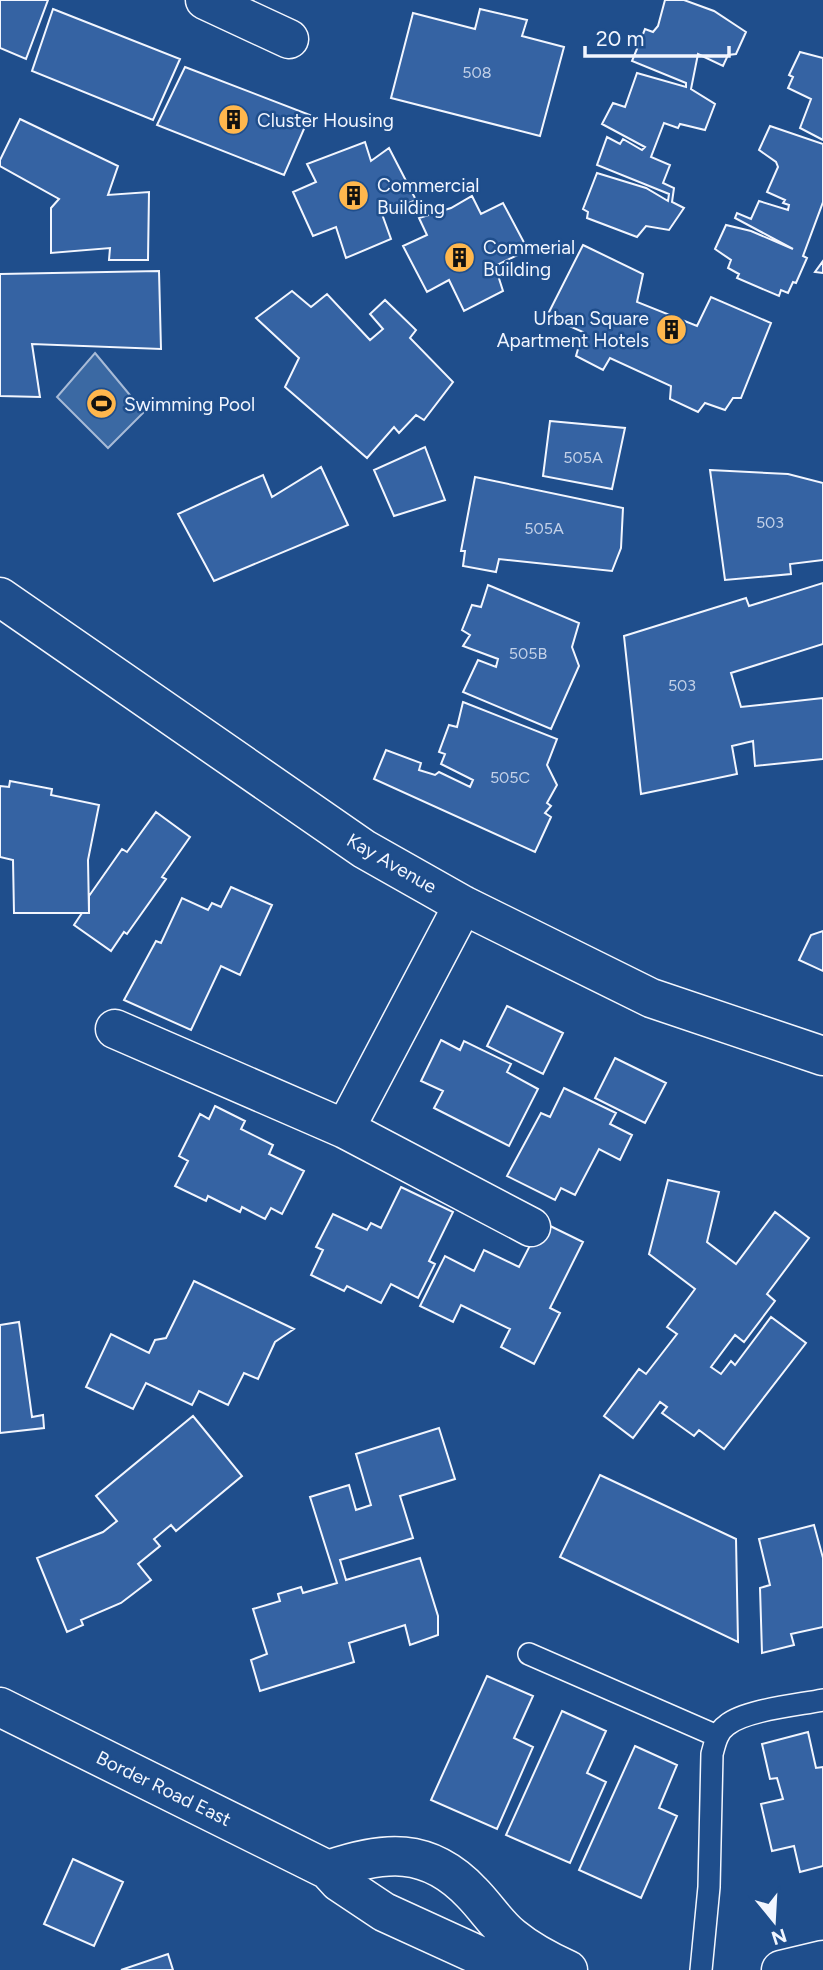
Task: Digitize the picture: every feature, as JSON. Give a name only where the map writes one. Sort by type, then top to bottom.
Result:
[{"type":"street","points":[[205,0],[289,40]]},
{"type":"street","name":"Kay Avenue","points":[[0,597],[364,849],[463,905],[651,998],[823,1056]]},
{"type":"street","points":[[345,1129],[463,905]]},
{"type":"street","points":[[115,1029],[345,1129],[531,1227]]},
{"type":"street","name":"Border Road East","points":[[0,1707],[328,1870],[339,1882],[384,1912],[538,1967]]},
{"type":"street","name":"Border Road East","points":[[328,1870],[372,1856],[412,1856],[424,1861],[454,1876],[538,1967]]},
{"type":"street","points":[[781,1970],[823,1960]]},
{"type":"lane","points":[[529,1654],[718,1735]]},
{"type":"lane","points":[[701,1970],[709,1887],[712,1754],[718,1735],[727,1724],[745,1717],[823,1700]]},
{"type":"water","name":"Swimming Pool","points":[[95,353],[144,412],[108,448],[57,397]]},
{"type":"building","points":[[0,0],[48,0],[26,59],[0,48]]},
{"type":"building","points":[[665,0],[684,0],[714,11],[746,32],[736,54],[728,55],[723,66],[698,54],[691,89],[715,104],[705,130],[680,124],[678,128],[664,123],[651,157],[670,165],[663,183],[674,188],[672,202],[684,208],[669,230],[646,226],[637,237],[587,218],[588,212],[583,209],[597,173],[646,188],[668,201],[669,194],[597,165],[607,137],[620,144],[623,139],[642,150],[645,147],[602,124],[613,103],[625,107],[637,73],[686,87],[686,83],[632,61],[645,29],[653,32],[658,26]]},
{"type":"building","points":[[53,9],[180,59],[153,120],[32,71]]},
{"type":"building","points":[[480,9],[527,20],[522,36],[564,47],[540,136],[391,98],[413,13],[475,29]]},
{"type":"building","points":[[800,52],[823,58],[823,140],[800,128],[811,99],[788,88],[793,77],[789,75]]},
{"type":"building","name":"Cluster Housing","points":[[185,67],[310,115],[284,175],[157,125]]},
{"type":"building","points":[[20,119],[118,166],[108,195],[149,192],[148,260],[109,260],[110,248],[51,253],[51,208],[59,199],[0,166],[0,160]]},
{"type":"building","points":[[770,126],[823,144],[823,202],[803,256],[807,258],[796,283],[793,282],[788,293],[781,290],[779,296],[737,278],[739,274],[728,268],[731,260],[715,249],[726,225],[751,231],[793,249],[735,218],[737,213],[751,219],[759,201],[788,210],[789,205],[783,203],[785,200],[767,192],[778,167],[776,162],[759,150]]},
{"type":"building","name":"Commercial Building","points":[[365,142],[371,161],[389,148],[416,200],[382,214],[391,239],[346,258],[336,227],[313,236],[293,192],[316,182],[307,164]]},
{"type":"building","name":"Commerial Building","points":[[472,196],[481,214],[503,203],[528,250],[495,266],[503,291],[464,311],[449,280],[427,292],[403,246],[427,235],[419,218],[451,208]]},
{"type":"building","name":"Urban Square Apartment Hotels","points":[[583,245],[643,274],[637,302],[697,326],[711,297],[771,323],[741,398],[733,398],[725,410],[705,403],[698,412],[670,399],[671,386],[610,358],[603,370],[576,356],[583,332],[547,316]]},
{"type":"building","points":[[823,261],[823,273],[815,272]]},
{"type":"building","points":[[159,271],[161,349],[32,344],[40,397],[0,396],[0,274]]},
{"type":"building","points":[[292,291],[311,307],[327,294],[370,340],[383,329],[370,314],[385,300],[416,330],[410,338],[453,382],[424,420],[416,415],[399,433],[394,427],[367,458],[285,387],[299,358],[256,318]]},
{"type":"building","points":[[550,421],[625,428],[612,489],[543,476]]},
{"type":"building","points":[[425,447],[445,500],[394,516],[374,470]]},
{"type":"building","points":[[321,467],[348,525],[214,581],[178,514],[263,475],[272,497]]},
{"type":"building","points":[[710,470],[788,474],[823,483],[823,560],[790,564],[791,574],[725,580]]},
{"type":"building","points":[[475,477],[623,508],[621,548],[612,571],[499,559],[496,572],[463,566],[465,551],[461,551]]},
{"type":"building","points":[[823,583],[823,644],[731,673],[741,707],[823,698],[823,759],[755,766],[753,741],[732,746],[737,774],[641,794],[624,636],[746,598],[749,606]]},
{"type":"building","points":[[488,585],[579,623],[572,647],[579,666],[551,729],[463,692],[478,660],[496,667],[498,659],[463,646],[470,635],[462,630],[472,605],[481,607]]},
{"type":"building","points":[[463,702],[557,739],[547,765],[557,785],[547,803],[551,806],[545,813],[551,817],[535,852],[374,779],[386,750],[421,763],[419,770],[435,775],[439,772],[470,787],[473,780],[441,764],[445,754],[439,752],[449,725],[457,727]]},
{"type":"building","points":[[10,781],[52,789],[51,795],[99,805],[88,860],[89,913],[14,913],[13,860],[0,857],[0,786],[9,787]]},
{"type":"building","points":[[156,812],[190,837],[162,877],[166,879],[127,934],[124,932],[111,951],[74,925],[82,913],[89,913],[89,896],[122,849],[127,852]]},
{"type":"building","points":[[231,887],[272,905],[240,975],[221,966],[191,1030],[124,1000],[156,941],[161,943],[182,898],[208,910],[212,903],[221,907]]},
{"type":"building","points":[[823,931],[823,971],[799,960],[811,935]]},
{"type":"building","points":[[507,1006],[563,1033],[543,1074],[487,1046]]},
{"type":"building","points":[[441,1040],[460,1050],[464,1041],[511,1064],[507,1072],[538,1089],[509,1146],[434,1108],[443,1091],[421,1081]]},
{"type":"building","points":[[615,1058],[666,1083],[645,1123],[595,1098]]},
{"type":"building","points":[[564,1088],[616,1113],[610,1124],[632,1135],[620,1160],[599,1149],[575,1195],[561,1188],[555,1200],[507,1176],[541,1113],[550,1117]]},
{"type":"building","points":[[215,1106],[245,1121],[241,1129],[273,1145],[269,1154],[304,1171],[282,1214],[271,1208],[265,1219],[242,1207],[240,1212],[208,1196],[206,1201],[175,1186],[188,1161],[179,1156],[200,1114],[209,1119]]},
{"type":"building","points":[[668,1180],[719,1192],[707,1242],[736,1264],[775,1212],[809,1238],[767,1294],[775,1301],[744,1342],[735,1335],[711,1367],[721,1374],[731,1361],[735,1365],[771,1317],[806,1343],[724,1449],[699,1430],[694,1436],[662,1413],[667,1407],[660,1402],[633,1438],[604,1416],[639,1369],[646,1374],[677,1334],[667,1327],[695,1289],[649,1254]]},
{"type":"building","points":[[401,1187],[453,1212],[429,1261],[435,1264],[418,1298],[391,1284],[381,1303],[347,1286],[344,1291],[311,1275],[323,1250],[316,1247],[333,1214],[367,1230],[371,1223],[381,1228]]},
{"type":"building","points":[[542,1222],[583,1242],[550,1308],[560,1313],[534,1364],[501,1347],[510,1329],[461,1305],[453,1322],[420,1306],[445,1256],[474,1271],[484,1250],[519,1267]]},
{"type":"building","points":[[194,1281],[294,1329],[275,1342],[258,1379],[244,1373],[228,1405],[199,1391],[192,1405],[146,1383],[133,1409],[86,1387],[111,1334],[149,1353],[155,1340],[166,1338]]},
{"type":"building","points":[[19,1322],[32,1417],[43,1415],[44,1428],[0,1433],[0,1325]]},
{"type":"building","points":[[193,1416],[242,1476],[176,1531],[171,1525],[154,1539],[160,1546],[138,1564],[151,1580],[121,1603],[81,1620],[83,1625],[67,1632],[37,1558],[103,1532],[117,1521],[96,1496]]},
{"type":"building","points":[[439,1428],[455,1479],[400,1496],[413,1538],[340,1560],[346,1580],[420,1558],[438,1616],[438,1635],[410,1645],[405,1625],[349,1643],[354,1662],[260,1691],[251,1660],[267,1654],[253,1609],[280,1601],[278,1594],[301,1587],[303,1593],[337,1583],[310,1497],[349,1485],[356,1510],[371,1505],[356,1454]]},
{"type":"building","points":[[600,1475],[736,1539],[738,1642],[560,1557]]},
{"type":"building","points":[[814,1525],[823,1558],[823,1627],[791,1634],[794,1645],[762,1653],[760,1588],[770,1585],[759,1539]]},
{"type":"building","points":[[487,1676],[533,1696],[514,1738],[533,1747],[497,1829],[431,1800]]},
{"type":"building","points":[[562,1711],[606,1731],[587,1773],[606,1782],[570,1863],[506,1835]]},
{"type":"building","points":[[808,1732],[816,1768],[823,1767],[823,1866],[800,1872],[794,1846],[772,1851],[761,1804],[783,1799],[777,1778],[770,1779],[762,1744]]},
{"type":"building","points":[[635,1746],[677,1765],[659,1808],[677,1816],[641,1898],[579,1870]]},
{"type":"building","points":[[73,1859],[123,1882],[94,1946],[44,1924]]},
{"type":"building","points":[[168,1954],[173,1970],[121,1970]]},
{"type":"place","name":"Cluster Housing","points":[[234,120]]},
{"type":"place","name":"Commercial Building","points":[[354,196]]},
{"type":"place","name":"Commerial Building","points":[[460,258]]},
{"type":"place","name":"Urban Square Apartment Hotels","points":[[672,329]]},
{"type":"place","name":"Swimming Pool","points":[[101,404]]}]
